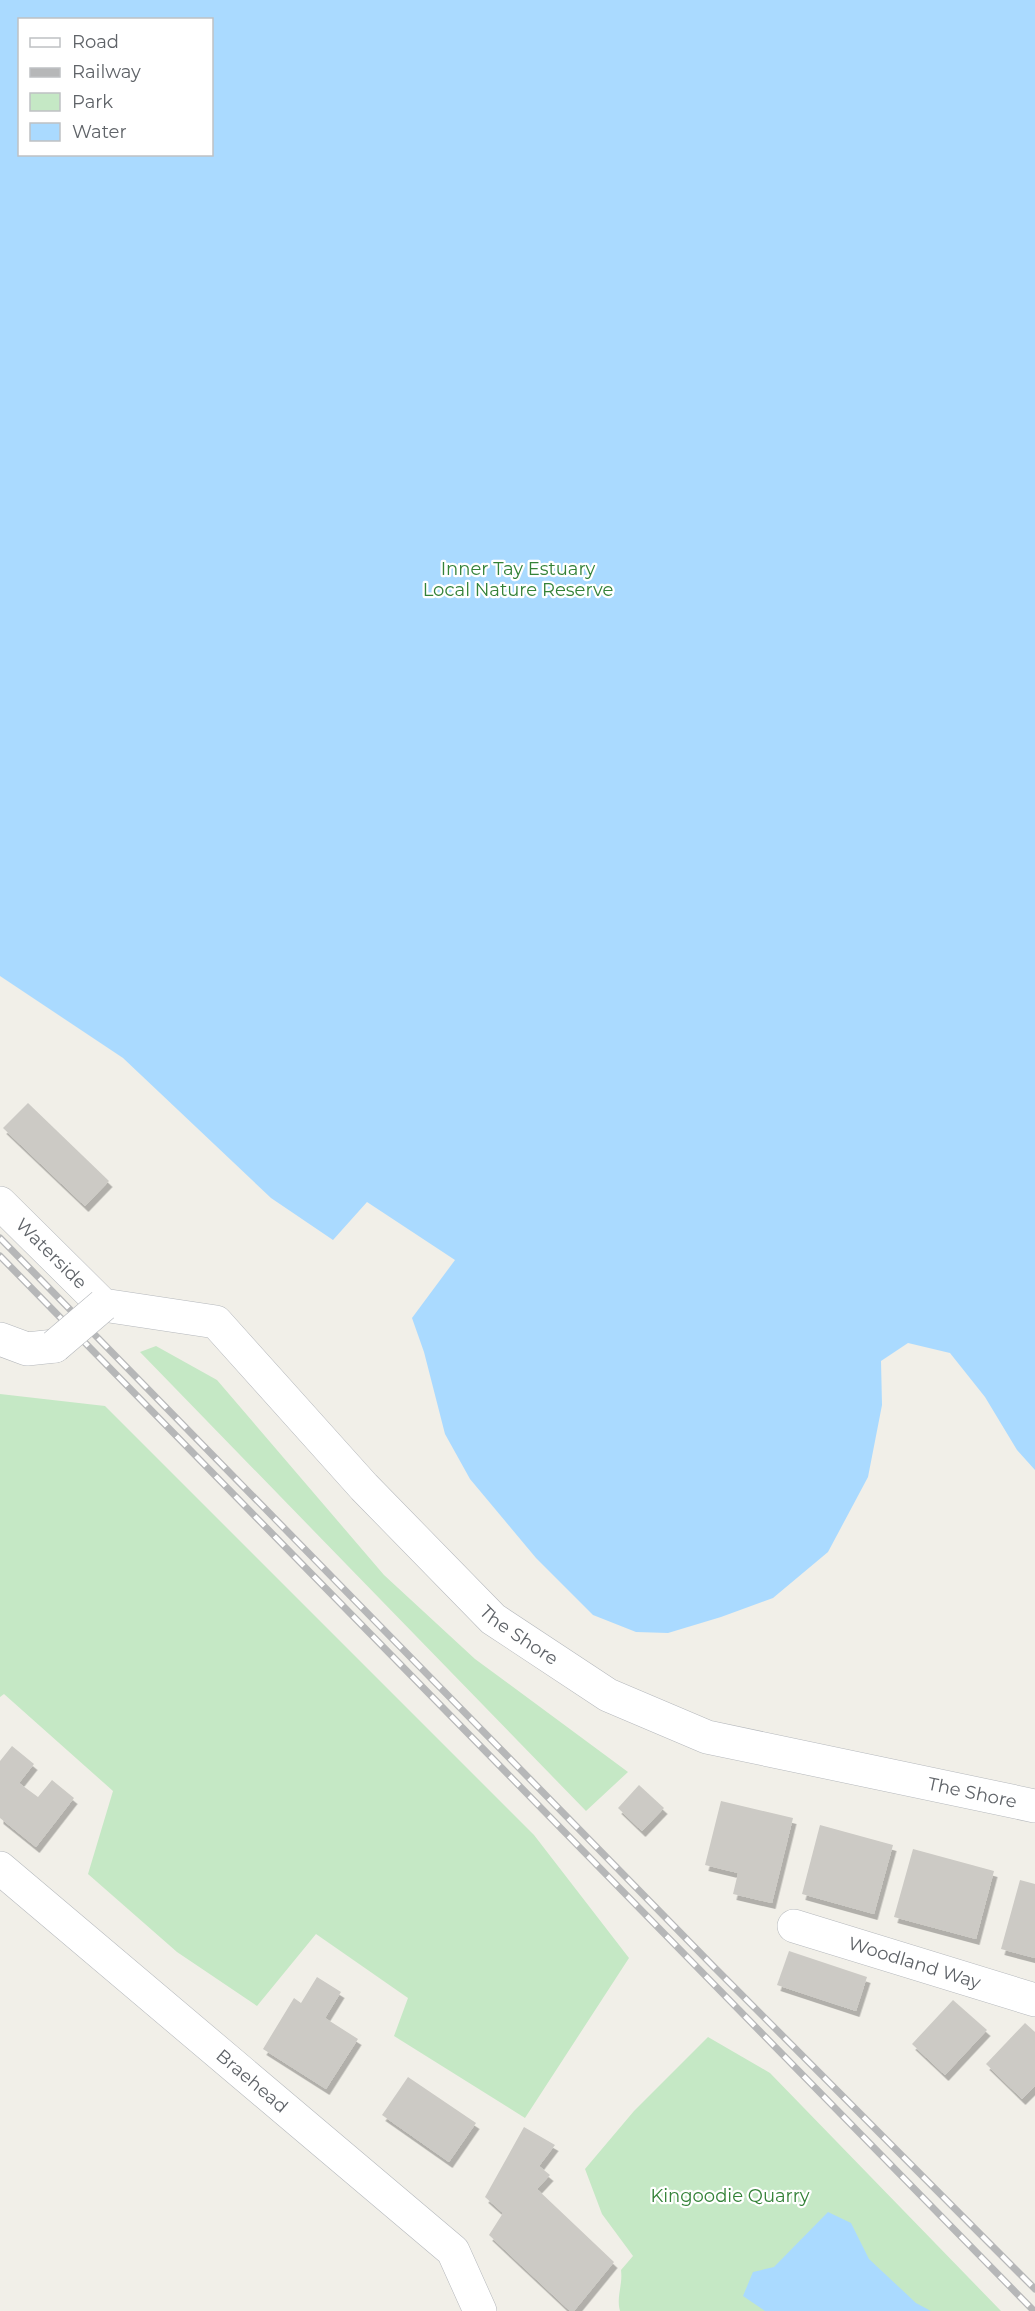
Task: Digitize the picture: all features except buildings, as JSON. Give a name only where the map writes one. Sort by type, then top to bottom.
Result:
[{"type":"street","name":"Waterside","points":[[0,1203],[103,1305]]},
{"type":"street","points":[[0,1339],[27,1349],[55,1346],[103,1305]]},
{"type":"street","name":"The Shore","points":[[103,1305],[216,1322],[364,1487],[493,1619],[608,1695],[707,1737],[1035,1806]]},
{"type":"street","name":"Braehead","points":[[0,1868],[453,2251],[480,2311]]},
{"type":"street","name":"Woodland Way","points":[[794,1926],[1035,2000]]},
{"type":"green space","points":[[156,1346],[217,1380],[384,1575],[475,1659],[628,1772],[586,1811],[140,1352]]},
{"type":"green space","points":[[0,1394],[105,1406],[534,1835],[629,1958],[525,2118],[394,2036],[408,1998],[316,1934],[257,2006],[177,1952],[88,1874],[113,1791],[4,1694],[0,1697]]},
{"type":"green space","name":"Kingoodie Quarry","points":[[708,2037],[770,2073],[1001,2311],[620,2311],[621,2270],[633,2256],[602,2214],[585,2169],[634,2111]]},
{"type":"water","name":"Inner Tay Estuary Local Nature Reserve","points":[[0,0],[1035,0],[1035,1470],[1017,1450],[985,1397],[950,1353],[908,1343],[881,1361],[882,1405],[868,1477],[828,1552],[773,1598],[668,1633],[636,1632],[593,1615],[536,1558],[470,1479],[445,1434],[424,1352],[412,1318],[455,1260],[367,1202],[333,1240],[271,1198],[123,1058],[0,976]]},
{"type":"water","points":[[828,2212],[851,2223],[869,2259],[916,2303],[931,2311],[765,2311],[743,2296],[753,2272],[774,2267]]},
{"type":"railway","points":[[0,1238],[714,1967],[1035,2289]]},
{"type":"railway","points":[[0,1256],[1034,2311]]}]
